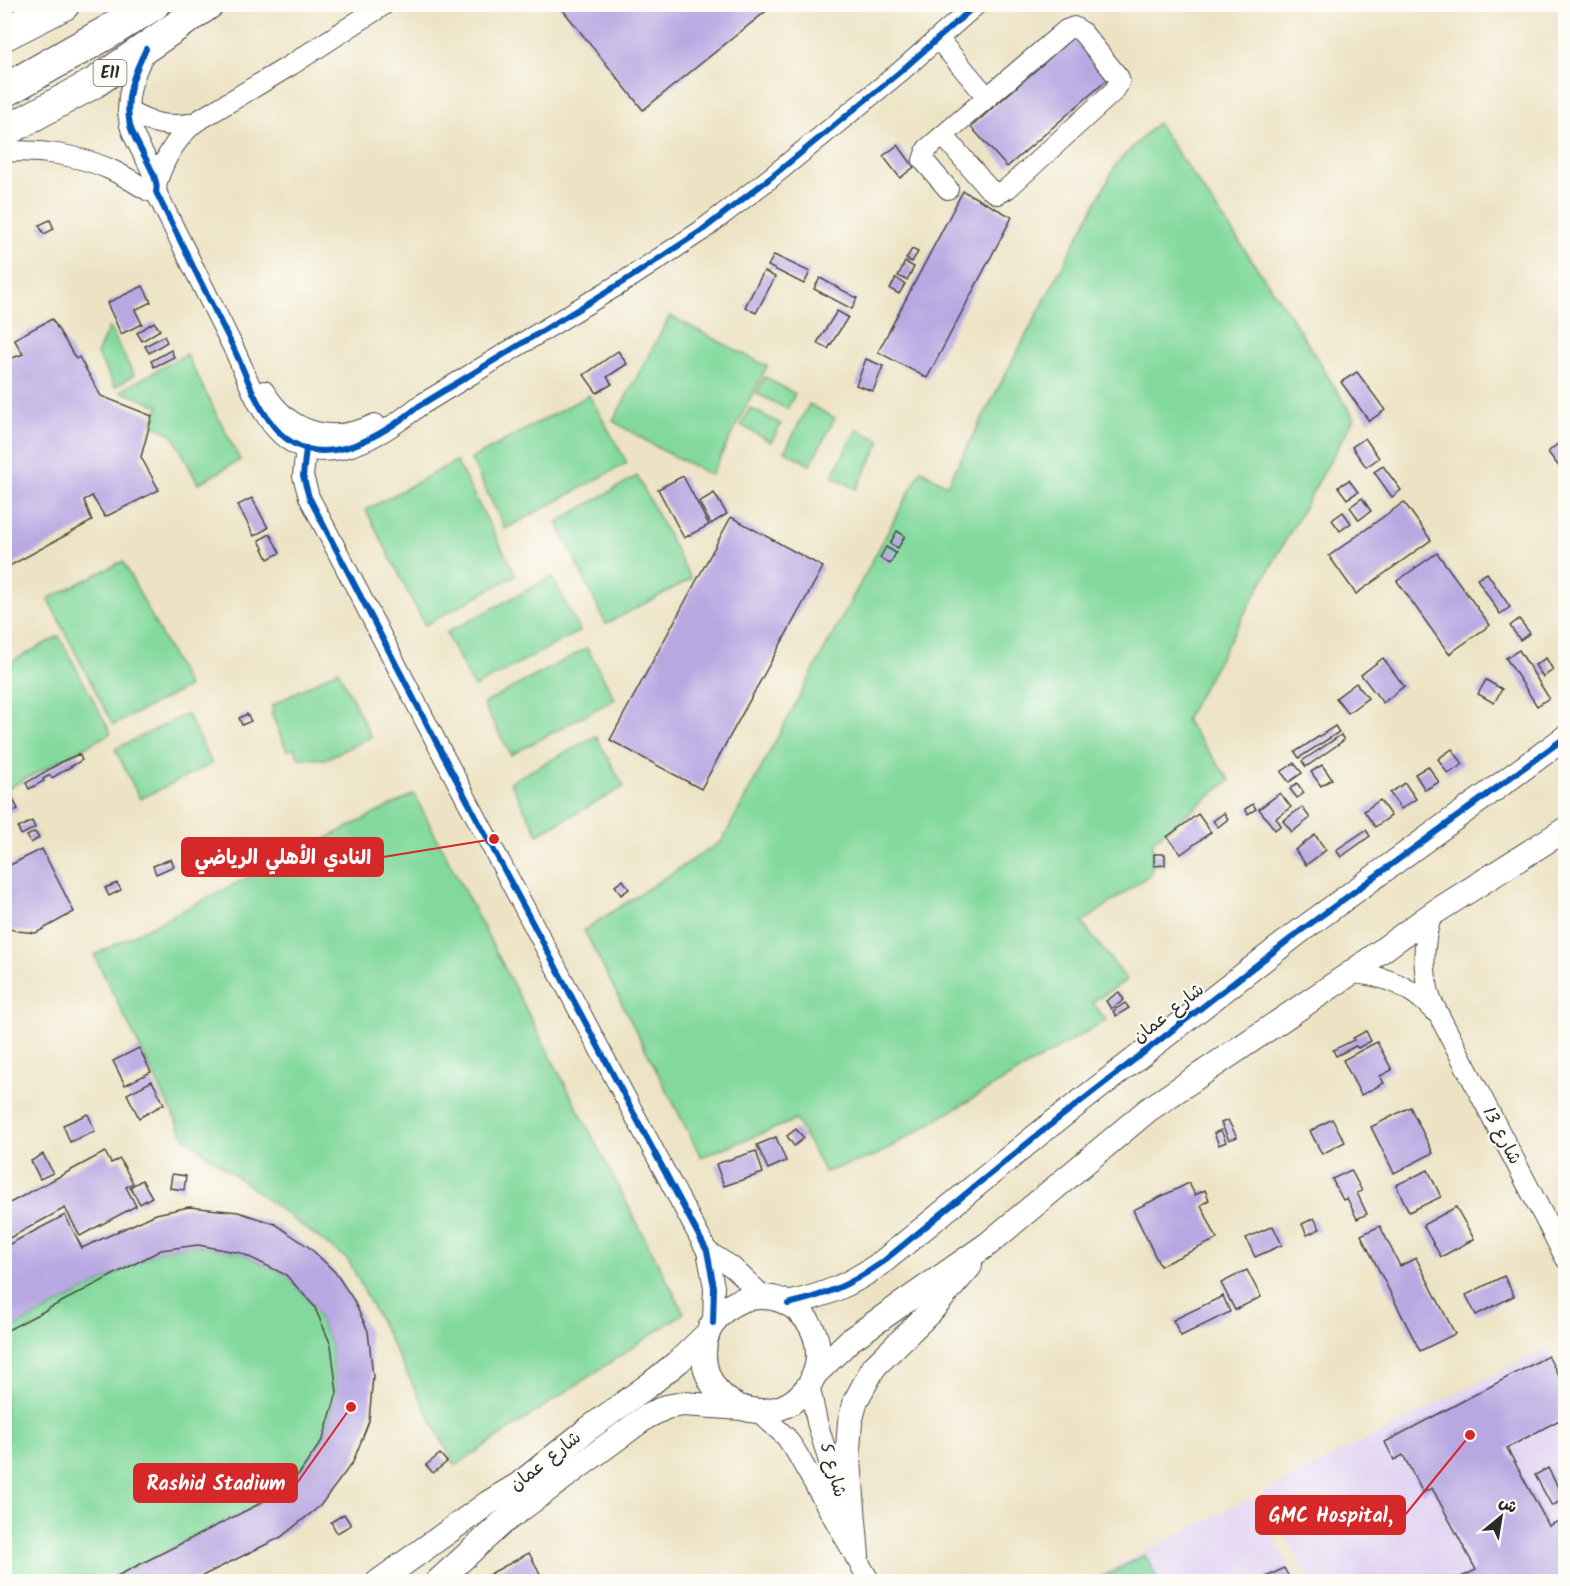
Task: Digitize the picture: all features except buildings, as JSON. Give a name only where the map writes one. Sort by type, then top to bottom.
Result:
[{"type":"highway","points":[[4,34],[63,4]]},
{"type":"highway","points":[[4,91],[153,4]]},
{"type":"main road","name":"E11","points":[[4,132],[86,89],[209,4]]},
{"type":"street","points":[[4,152],[36,152],[89,161],[149,191],[156,187],[167,155],[194,123],[291,65],[385,4]]},
{"type":"street","points":[[146,49],[131,83],[128,111],[134,139],[239,358],[253,392],[270,422],[280,433],[306,448],[325,451],[355,446],[388,429],[419,406],[631,277],[701,231],[769,179],[939,40],[977,4]]},
{"type":"street","points":[[944,135],[988,188],[998,194],[1008,188],[1114,91],[1119,83],[1117,73],[1082,32],[1074,27],[1066,30],[927,149],[923,160],[948,189]]},
{"type":"street","points":[[939,40],[987,97]]},
{"type":"street","points":[[128,111],[158,125],[182,126],[194,123]]},
{"type":"street","points":[[239,358],[278,410],[298,426],[311,431],[330,434],[352,433],[419,406]]},
{"type":"street","points":[[306,448],[303,476],[309,497],[707,1251],[714,1287],[710,1328],[704,1349],[705,1364],[710,1379],[718,1391],[729,1401],[751,1409],[770,1410],[787,1404],[802,1394],[811,1380],[867,1326],[988,1244],[1148,1110],[1351,973],[1432,914],[1566,829]]},
{"type":"street","name":"شارع عمان","points":[[788,1304],[834,1291],[856,1281],[880,1264],[1040,1133],[1299,932],[1566,737]]},
{"type":"street","name":"شارع 13","points":[[1432,914],[1424,957],[1427,986],[1436,1012],[1566,1259]]},
{"type":"street","name":"شارع 13","points":[[1351,973],[1367,974],[1398,983],[1425,1001],[1436,1012]]},
{"type":"street","points":[[857,1556],[849,1449],[850,1422],[856,1400],[874,1367],[931,1311],[988,1244]]},
{"type":"street","points":[[707,1251],[738,1271],[764,1297]]},
{"type":"street","points":[[710,1328],[723,1312],[735,1303],[749,1298],[764,1297],[788,1304],[799,1312],[814,1335],[817,1356],[811,1380]]},
{"type":"street","name":"شارع عمان","points":[[378,1581],[488,1503],[518,1485],[679,1361],[710,1328]]},
{"type":"street","name":"شارع 5","points":[[811,1380],[817,1422],[857,1556]]},
{"type":"street","name":"شارع عمان","points":[[437,1581],[502,1523],[646,1417],[666,1407],[683,1404],[751,1409]]},
{"type":"street","name":"شارع 5","points":[[751,1409],[773,1424],[795,1450],[870,1581]]},
{"type":"shaded area","points":[[1548,1347],[1565,1378],[1565,1581],[1310,1581],[1262,1493]]},
{"type":"shaded area","points":[[1252,1497],[1297,1581],[1087,1582]]},
{"type":"green space","points":[[1157,123],[1289,314],[1354,418],[1185,720],[1230,780],[1153,841],[1152,873],[1082,923],[1127,980],[1092,1002],[1106,1020],[877,1155],[825,1172],[796,1120],[701,1157],[584,930],[722,841],[921,470],[947,485],[1117,163]]},
{"type":"green space","points":[[670,316],[767,366],[711,475],[660,449],[613,421]]},
{"type":"green space","points":[[109,327],[134,375],[115,387],[97,354]]},
{"type":"green space","points":[[186,354],[240,460],[198,484],[173,435],[152,424],[159,406],[120,391]]},
{"type":"green space","points":[[765,377],[795,394],[787,409],[756,393]]},
{"type":"green space","points":[[589,395],[627,463],[505,529],[471,459]]},
{"type":"green space","points":[[809,404],[835,418],[810,465],[785,451]]},
{"type":"green space","points":[[750,408],[781,424],[771,442],[741,425]]},
{"type":"green space","points":[[857,429],[881,441],[856,489],[832,476]]},
{"type":"green space","points":[[456,461],[516,575],[425,625],[366,510]]},
{"type":"green space","points":[[637,476],[691,579],[606,624],[557,522]]},
{"type":"green space","points":[[123,561],[188,687],[113,725],[48,599]]},
{"type":"green space","points":[[552,577],[580,631],[474,687],[446,633]]},
{"type":"green space","points":[[59,636],[111,733],[7,789],[4,785],[5,665]]},
{"type":"green space","points":[[587,648],[615,699],[511,755],[483,704]]},
{"type":"green space","points":[[338,670],[371,737],[325,759],[299,758],[294,748],[287,751],[271,713],[274,711],[271,706]]},
{"type":"green space","points":[[187,714],[212,764],[140,799],[115,749]]},
{"type":"green space","points":[[596,736],[624,787],[538,834],[510,782]]},
{"type":"green space","points":[[414,794],[684,1313],[455,1466],[348,1260],[185,1138],[94,955]]},
{"type":"green space","points":[[198,1245],[241,1253],[286,1275],[314,1306],[331,1345],[337,1393],[323,1439],[299,1474],[259,1504],[107,1581],[5,1582],[5,1332],[161,1250]]},
{"type":"green space","points":[[1145,1555],[1159,1581],[1094,1581]]},
{"type":"cycle path","points":[[146,49],[131,85],[128,115],[132,133],[155,177],[156,192],[263,411],[285,438],[304,448],[323,451],[344,448],[384,431],[419,406],[631,277],[701,231],[769,179],[901,71],[977,4]]},
{"type":"cycle path","points":[[306,448],[303,476],[309,497],[442,753],[707,1251],[714,1287],[713,1323]]},
{"type":"cycle path","points":[[788,1304],[836,1289],[880,1264],[1040,1133],[1299,932],[1566,737]]},
{"type":"place","name":"النادي الأهلي الرياضي","points":[[494,839]]},
{"type":"place","name":"Rashid Stadium","points":[[351,1407]]},
{"type":"place","name":"GMC Hospital,","points":[[1470,1435]]}]
